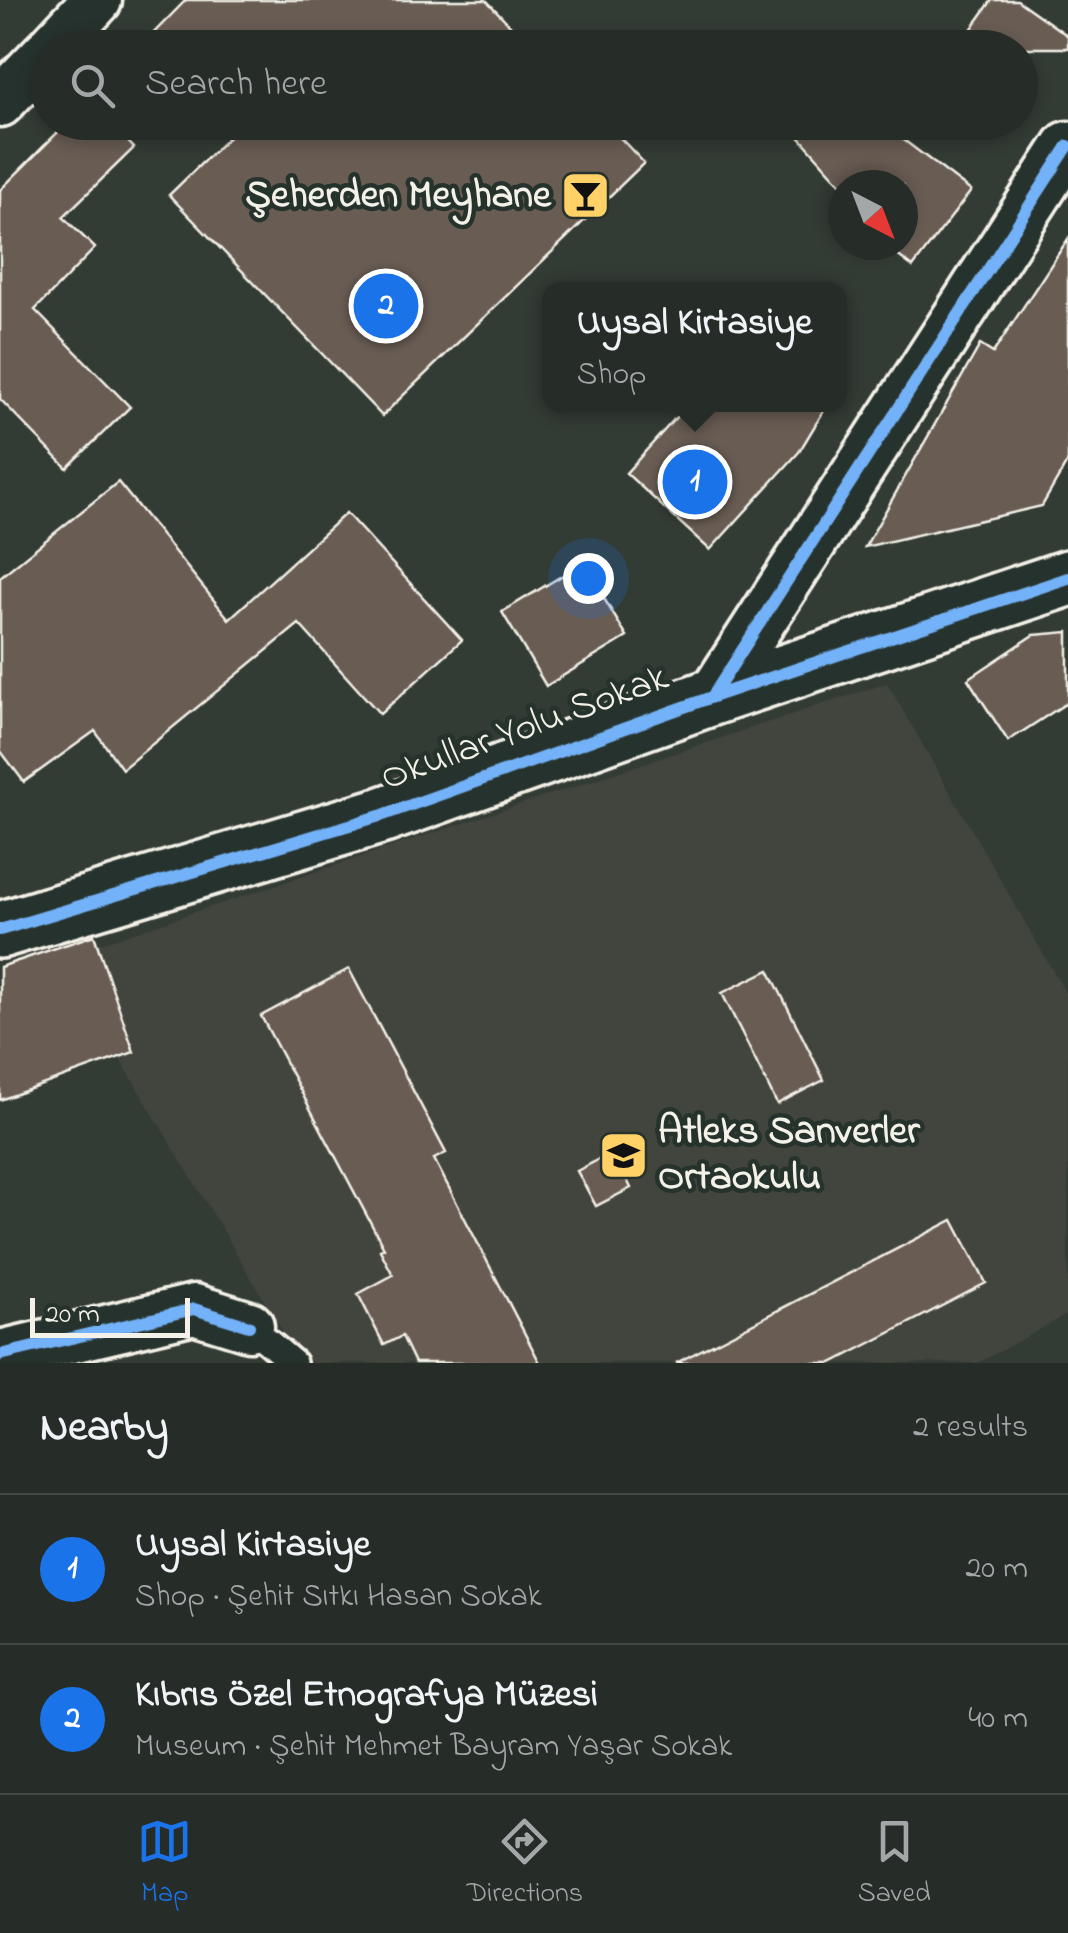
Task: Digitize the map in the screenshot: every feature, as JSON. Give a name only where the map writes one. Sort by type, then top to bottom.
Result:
[{"type":"street","points":[[69,30],[97,0]]},
{"type":"street","points":[[0,102],[30,71]]},
{"type":"street","points":[[712,697],[1068,146]]},
{"type":"street","name":"Okullar Yolu Sokak","points":[[0,930],[383,815],[712,697],[1068,578]]},
{"type":"street","points":[[0,1354],[194,1310],[248,1326]]},
{"type":"lane","points":[[248,1326],[293,1363]]},
{"type":"shaded area","name":"Atleks Sanverler Ortaokulu","points":[[887,683],[1068,997],[1068,1314],[978,1363],[302,1363],[59,957]]},
{"type":"building","points":[[186,0],[486,0],[515,30],[157,30]]},
{"type":"building","points":[[992,0],[1017,0],[1068,36],[1068,48],[1038,48],[1038,30],[971,30]]},
{"type":"building","points":[[50,140],[126,140],[134,148],[63,217],[95,248],[35,310],[130,407],[67,468],[0,399],[0,190]]},
{"type":"building","points":[[226,140],[622,140],[644,163],[382,416],[169,195]]},
{"type":"building","points":[[802,140],[904,140],[971,191],[913,267],[904,260],[918,260],[918,170],[829,170]]},
{"type":"building","points":[[1068,239],[1068,461],[1042,506],[865,547],[980,345],[993,353]]},
{"type":"building","points":[[681,412],[823,412],[799,452],[710,550],[626,473]]},
{"type":"building","points":[[118,482],[229,619],[346,513],[462,640],[380,714],[299,624],[122,769],[95,731],[24,782],[0,750],[0,577]]},
{"type":"building","points":[[583,563],[627,637],[546,686],[502,612]]},
{"type":"building","points":[[1068,632],[1068,702],[1008,741],[968,679],[1034,635]]},
{"type":"building","points":[[94,935],[134,1052],[0,1100],[0,967]]},
{"type":"building","points":[[349,969],[446,1153],[434,1159],[540,1363],[415,1363],[402,1336],[384,1345],[358,1294],[393,1275],[380,1250],[384,1248],[261,1016]]},
{"type":"building","points":[[769,970],[824,1080],[777,1104],[722,993]]},
{"type":"building","points":[[613,1152],[631,1188],[596,1206],[577,1171]]},
{"type":"building","points":[[953,1220],[986,1283],[832,1363],[676,1363]]},
{"type":"cycle path","points":[[712,697],[1068,146]]},
{"type":"cycle path","points":[[0,930],[383,815],[712,697],[1068,578]]},
{"type":"cycle path","points":[[0,1355],[194,1309],[249,1326]]},
{"type":"place","name":"Şeherden Meyhane","points":[[586,196]]},
{"type":"place","name":"Kıbrıs Özel Etnografya Müzesi","points":[[386,306]]},
{"type":"place","name":"Uysal Kirtasiye","points":[[695,482]]},
{"type":"place","name":"Atleks Sanverler Ortaokulu","points":[[623,1155]]}]
